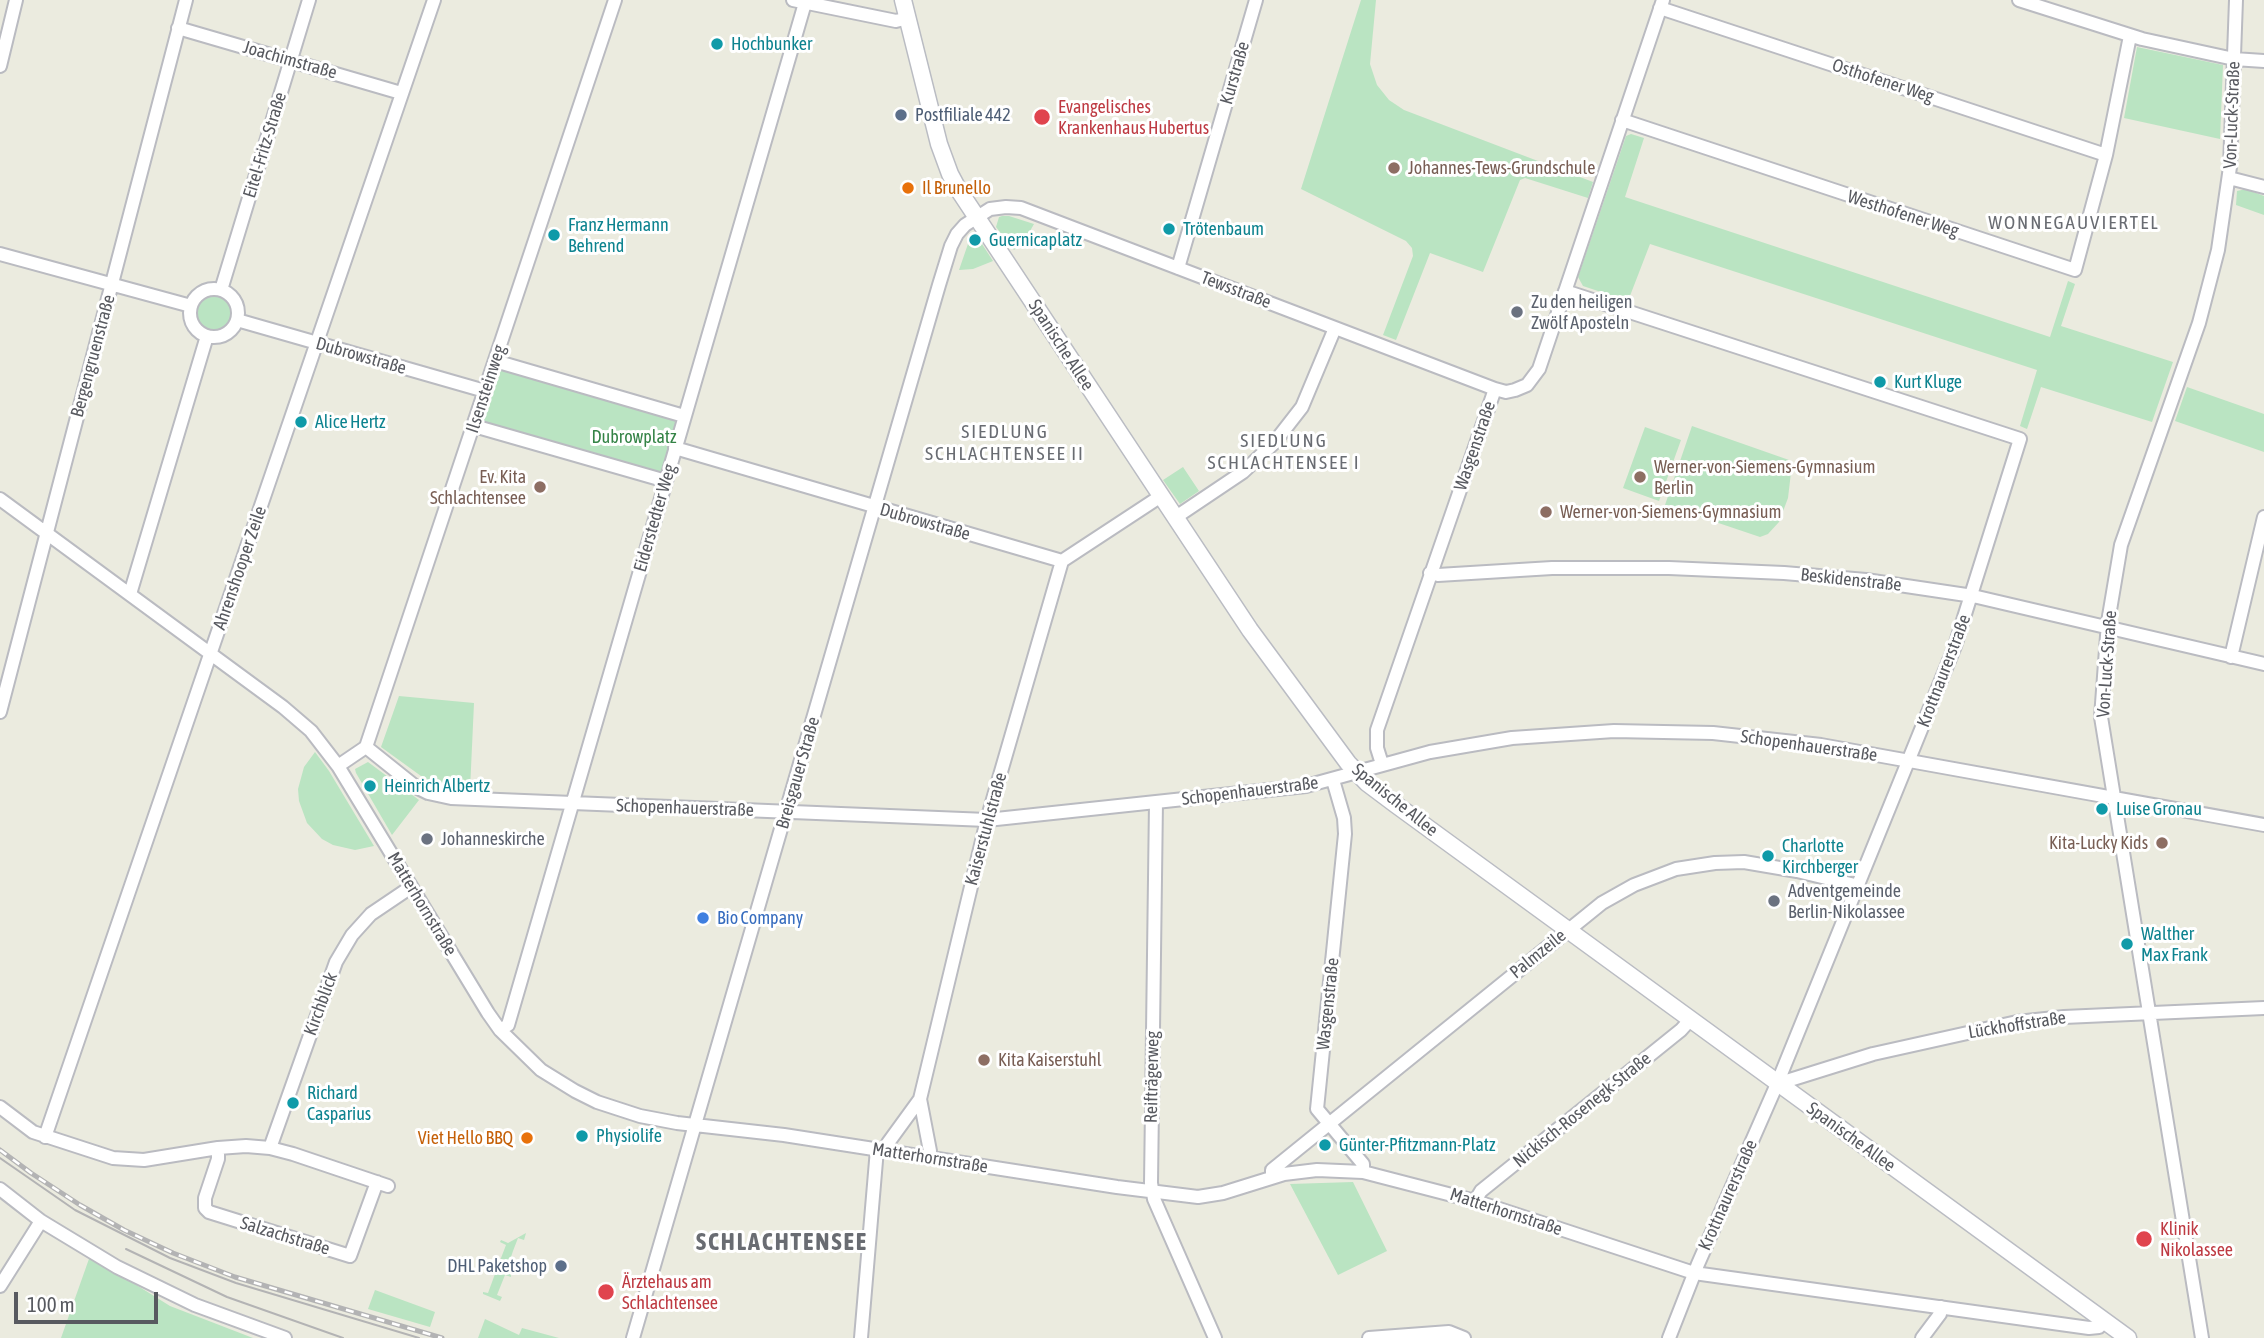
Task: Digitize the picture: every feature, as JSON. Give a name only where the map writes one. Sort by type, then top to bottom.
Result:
[{"type":"main road","name":"Spanische Allee","points":[[903,0],[944,160],[958,189],[1250,630],[1356,771],[1375,790],[1777,1084],[2093,1329],[2128,1338]]},
{"type":"street","points":[[0,66],[16,0]]},
{"type":"street","name":"Bergengruenstraße","points":[[0,712],[186,0]]},
{"type":"street","name":"Eitel-Fritz-Straße","points":[[221,290],[309,0]]},
{"type":"street","name":"Ahrenshooper Zeile","points":[[45,1136],[434,0]]},
{"type":"street","name":"Ilsensteinweg","points":[[366,747],[615,0]]},
{"type":"street","name":"Kurstraße","points":[[1178,268],[1256,0]]},
{"type":"street","points":[[2020,0],[2130,36],[2234,59],[2264,61]]},
{"type":"street","name":"Von-Luck-Straße","points":[[2202,1338],[2101,717],[2107,628],[2121,545],[2199,323],[2211,279],[2229,178],[2236,0]]},
{"type":"street","points":[[799,1],[896,20],[908,18]]},
{"type":"street","name":"Eiderstedter Weg","points":[[500,1030],[508,1025],[666,481],[799,1]]},
{"type":"street","name":"Wasgenstraße","points":[[1382,764],[1377,748],[1377,730],[1495,389],[1506,392],[1515,390],[1535,376],[1661,4]]},
{"type":"street","name":"Osthofener Weg","points":[[1661,4],[2106,155]]},
{"type":"street","name":"Joachimstraße","points":[[178,28],[401,93]]},
{"type":"street","name":"Westhofener Weg","points":[[1622,120],[2075,270],[2106,155],[2130,36]]},
{"type":"street","points":[[2229,178],[2264,187]]},
{"type":"street","name":"Tewsstraße","points":[[977,217],[997,207],[1021,208],[1495,389]]},
{"type":"street","name":"Breisgauer Straße","points":[[633,1338],[951,246],[957,234],[977,217]]},
{"type":"street","points":[[0,254],[191,306]]},
{"type":"street","points":[[206,290],[221,290],[228,293],[237,305],[237,320],[229,332],[215,337],[207,336],[192,321],[191,306],[199,294],[206,290]]},
{"type":"street","name":"Krottnaurerstraße","points":[[1565,291],[2020,439],[1973,596],[1909,761],[1777,1084],[1694,1273],[1669,1338]]},
{"type":"street","name":"Dubrowstraße","points":[[237,320],[485,391]]},
{"type":"street","points":[[1176,517],[1244,472],[1274,443],[1305,400],[1335,328]]},
{"type":"street","points":[[130,594],[207,336]]},
{"type":"street","points":[[495,361],[684,416]]},
{"type":"street","points":[[474,426],[666,481]]},
{"type":"street","name":"Dubrowstraße","points":[[675,448],[1062,561]]},
{"type":"street","points":[[1062,561],[1161,496]]},
{"type":"street","name":"Matterhornstraße","points":[[0,499],[293,714],[338,766],[500,1030],[541,1070],[575,1091],[605,1105],[640,1116],[695,1125],[784,1135],[1198,1197],[1212,1196],[1272,1176],[1317,1170],[1363,1172],[1475,1201],[1694,1273],[2093,1329]]},
{"type":"street","points":[[2231,657],[2264,517]]},
{"type":"street","name":"Kaiserstuhlstraße","points":[[861,1338],[882,1150],[920,1099],[987,820],[1062,561]]},
{"type":"street","name":"Beskidenstraße","points":[[1430,573],[1438,575],[1552,568],[1669,568],[1754,571],[1866,580],[1973,596],[2264,664]]},
{"type":"street","name":"Schopenhauerstraße","points":[[366,747],[416,787],[428,793],[451,798],[987,820],[1306,786],[1382,764],[1471,743],[1548,734],[1615,731],[1713,733],[1821,745],[2113,800],[2264,825]]},
{"type":"street","points":[[338,766],[366,747]]},
{"type":"street","name":"Wasgenstraße","points":[[1333,780],[1344,818],[1345,834],[1317,1109],[1363,1164],[1363,1172]]},
{"type":"street","name":"Reifträgerweg","points":[[1156,803],[1152,1192],[1215,1338]]},
{"type":"street","name":"Palmzeile","points":[[1272,1176],[1272,1170],[1602,902],[1634,885],[1676,869],[1744,862],[1858,886]]},
{"type":"street","name":"Kirchblick","points":[[270,1148],[343,948],[371,914],[411,887]]},
{"type":"street","name":"Lückhoffstraße","points":[[1777,1084],[1873,1054],[2017,1022],[2064,1017],[2264,1008]]},
{"type":"street","name":"Nickisch-Rosenegk-Straße","points":[[1475,1201],[1481,1191],[1673,1037],[1690,1020]]},
{"type":"street","name":"Kaiserstuhlstraße","points":[[920,1099],[929,1158]]},
{"type":"street","name":"Salzachstraße","points":[[0,1107],[33,1132],[97,1154],[144,1160],[219,1148],[270,1148],[383,1184],[350,1256],[209,1212],[205,1208],[205,1198],[219,1148]]},
{"type":"street","points":[[0,1189],[41,1220],[117,1267],[195,1305],[285,1338]]},
{"type":"street","points":[[0,1286],[41,1220]]},
{"type":"street","points":[[1923,1338],[1940,1314],[1941,1307]]},
{"type":"street","points":[[1369,1338],[1449,1332],[1464,1338]]},
{"type":"green space","points":[[1361,0],[1376,0],[1370,64],[1377,85],[1389,100],[1404,110],[1593,182],[1588,198],[1525,178],[1520,180],[1483,272],[1430,253],[1396,340],[1383,335],[1413,256],[1412,248],[1406,241],[1301,189]]},
{"type":"green space","points":[[2137,47],[2223,65],[2220,139],[2124,118]]},
{"type":"green space","points":[[1631,134],[1644,138],[1625,197],[2050,337],[2068,281],[2075,284],[2061,326],[2173,362],[2152,422],[2041,387],[2027,429],[2020,426],[2037,370],[1650,244],[1628,301],[1583,286],[1578,277],[1626,136]]},
{"type":"green space","points":[[2246,189],[2264,196],[2264,215],[2236,205],[2237,191]]},
{"type":"green space","points":[[999,217],[1034,224],[1026,238],[1014,250],[996,227]]},
{"type":"green space","points":[[969,241],[982,244],[993,261],[973,269],[959,270]]},
{"type":"green space","points":[[214,296],[227,301],[232,314],[227,327],[214,332],[201,327],[196,314],[201,301]]},
{"type":"green space","name":"Dubrowplatz","points":[[498,368],[675,419],[676,424],[661,474],[482,423]]},
{"type":"green space","points":[[2187,387],[2264,414],[2264,452],[2175,421]]},
{"type":"green space","points":[[1692,426],[1789,460],[1792,464],[1788,498],[1779,522],[1768,534],[1760,537],[1665,505]]},
{"type":"green space","points":[[1645,427],[1681,440],[1659,501],[1623,488]]},
{"type":"green space","points":[[1183,467],[1199,491],[1180,504],[1163,480]]},
{"type":"green space","points":[[399,696],[474,703],[470,790],[448,790],[432,784],[381,747]]},
{"type":"green space","points":[[315,752],[374,846],[355,850],[333,845],[322,839],[307,823],[299,801],[298,789],[304,767]]},
{"type":"green space","points":[[368,762],[419,800],[392,835],[356,773],[355,769]]},
{"type":"green space","points":[[1353,1182],[1387,1251],[1338,1275],[1290,1184]]},
{"type":"green space","points":[[526,1233],[524,1240],[518,1238],[513,1251],[506,1272],[511,1277],[505,1275],[497,1295],[502,1297],[500,1301],[483,1294],[488,1293],[495,1274],[490,1270],[496,1271],[506,1245],[500,1242],[501,1240],[508,1243]]},
{"type":"green space","points":[[90,1256],[170,1306],[253,1338],[61,1338]]},
{"type":"green space","points":[[375,1290],[435,1312],[430,1327],[368,1309]]},
{"type":"green space","points":[[485,1319],[519,1335],[522,1328],[559,1338],[478,1338]]},
{"type":"tram line","points":[[0,1158],[75,1210],[170,1258],[236,1283],[419,1338]]},
{"type":"tram line","points":[[126,1249],[227,1297],[343,1338]]},
{"type":"railway","points":[[0,1150],[80,1205],[173,1253],[235,1277],[442,1338]]},
{"type":"place","name":"Hochbunker","points":[[717,44]]},
{"type":"place","name":"Postfiliale 442","points":[[901,115]]},
{"type":"place","name":"Evangelisches Krankenhaus Hubertus","points":[[1042,117]]},
{"type":"place","name":"Johannes-Tews-Grundschule","points":[[1394,168]]},
{"type":"place","name":"Il Brunello","points":[[908,188]]},
{"type":"place","name":"Trötenbaum","points":[[1169,229]]},
{"type":"place","name":"Franz Hermann Behrend","points":[[554,235]]},
{"type":"place","name":"Guernicaplatz","points":[[975,240]]},
{"type":"place","name":"Zu den heiligen Zwölf Aposteln","points":[[1517,312]]},
{"type":"place","name":"Kurt Kluge","points":[[1880,382]]},
{"type":"place","name":"Alice Hertz","points":[[301,422]]},
{"type":"place","name":"Werner-von-Siemens-Gymnasium Berlin","points":[[1640,477]]},
{"type":"place","name":"Ev. Kita Schlachtensee","points":[[540,487]]},
{"type":"place","name":"Werner-von-Siemens-Gymnasium","points":[[1546,512]]},
{"type":"place","name":"Heinrich Albertz","points":[[370,786]]},
{"type":"place","name":"Luise Gronau","points":[[2102,809]]},
{"type":"place","name":"Johanneskirche","points":[[427,839]]},
{"type":"place","name":"Kita-Lucky Kids","points":[[2162,843]]},
{"type":"place","name":"Charlotte Kirchberger","points":[[1768,856]]},
{"type":"place","name":"Adventgemeinde Berlin-Nikolassee","points":[[1774,901]]},
{"type":"place","name":"Bio Company","points":[[703,918]]},
{"type":"place","name":"Walther Max Frank","points":[[2127,944]]},
{"type":"place","name":"Kita Kaiserstuhl","points":[[984,1060]]},
{"type":"place","name":"Richard Casparius","points":[[293,1103]]},
{"type":"place","name":"Physiolife","points":[[582,1136]]},
{"type":"place","name":"Viet Hello BBQ","points":[[527,1138]]},
{"type":"place","name":"Günter-Pfitzmann-Platz","points":[[1325,1145]]},
{"type":"place","name":"Klinik Nikolassee","points":[[2144,1239]]},
{"type":"place","name":"DHL Paketshop","points":[[561,1266]]},
{"type":"place","name":"Ärztehaus am Schlachtensee","points":[[606,1292]]},
{"type":"district","name":"WONNEGAUVIERTEL","points":[[2074,223]]},
{"type":"district","name":"SIEDLUNG SCHLACHTENSEE II","points":[[1005,443]]},
{"type":"district","name":"SIEDLUNG SCHLACHTENSEE I","points":[[1284,452]]},
{"type":"district","name":"SCHLACHTENSEE","points":[[782,1242]]}]
